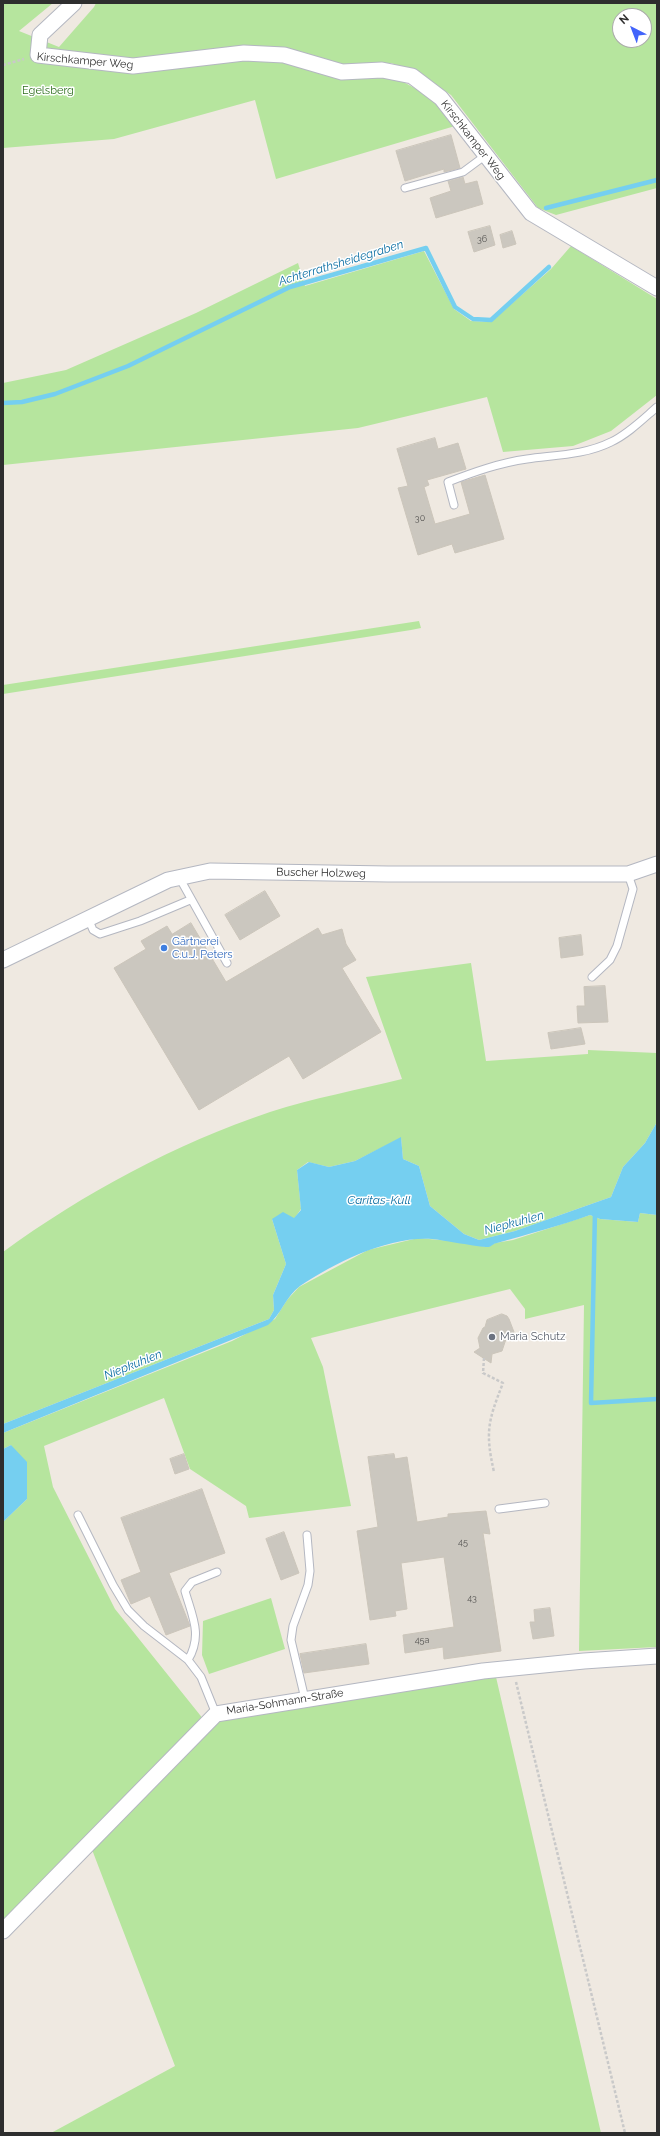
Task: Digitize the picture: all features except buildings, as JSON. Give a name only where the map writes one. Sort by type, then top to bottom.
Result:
[{"type":"street","points":[[38,55],[40,35],[74,3]]},
{"type":"street","name":"Kirschkamper Weg","points":[[38,55],[133,66],[244,54],[284,55],[342,72],[382,70],[412,76],[441,98],[531,213],[657,288]]},
{"type":"street","name":"Buscher Holzweg","points":[[3,960],[168,880],[210,871],[388,874],[628,874],[657,864]]},
{"type":"street","name":"Maria-Sohmann-Straße","points":[[3,1931],[216,1714],[512,1668],[657,1656]]},
{"type":"lane","points":[[406,188],[463,172],[486,155]]},
{"type":"lane","points":[[454,505],[448,482],[488,467],[596,448],[611,442],[626,433],[657,407]]},
{"type":"lane","points":[[592,977],[610,960],[617,946],[633,889],[628,874]]},
{"type":"lane","points":[[179,877],[190,900],[227,963]]},
{"type":"lane","points":[[88,918],[93,930],[100,934],[140,921],[190,900]]},
{"type":"lane","points":[[499,1510],[545,1503]]},
{"type":"lane","points":[[78,1515],[113,1585],[128,1610],[144,1626],[188,1660],[201,1677],[216,1714]]},
{"type":"lane","points":[[306,1699],[291,1640],[293,1626],[309,1578],[307,1535]]},
{"type":"lane","points":[[188,1660],[194,1649],[197,1633],[184,1591],[192,1582],[217,1572]]},
{"type":"path","name":"Kirschkamper Weg","points":[[3,65],[38,55]]},
{"type":"path","points":[[484,1358],[483,1374],[503,1383],[488,1424],[488,1448],[494,1472]]},
{"type":"path","points":[[512,1668],[625,2133]]},
{"type":"green space","name":"Egelsberg","points":[[3,3],[53,3],[19,31],[59,47],[96,3],[657,3],[657,188],[556,215],[538,208],[451,95],[417,72],[391,63],[342,76],[369,74],[396,78],[433,98],[455,126],[276,179],[255,100],[114,139],[3,148]]},
{"type":"green space","points":[[571,246],[657,299],[657,395],[611,431],[573,446],[503,452],[487,397],[358,428],[3,465],[3,383],[66,370],[196,313],[298,263],[305,286],[424,251],[454,309],[471,321],[491,322],[551,269]]},
{"type":"green space","points":[[419,621],[421,628],[411,630],[3,694],[3,685]]},
{"type":"green space","points":[[471,963],[486,1061],[588,1054],[588,1050],[657,1053],[657,1122],[645,1143],[623,1167],[611,1197],[515,1231],[479,1240],[464,1234],[430,1206],[419,1166],[403,1159],[401,1138],[355,1161],[329,1167],[308,1162],[297,1170],[301,1209],[294,1219],[272,1219],[286,1264],[273,1295],[274,1310],[269,1319],[3,1424],[3,1252],[34,1230],[98,1190],[165,1155],[200,1139],[286,1107],[402,1079],[366,977]]},
{"type":"green space","points":[[640,1213],[657,1215],[657,1647],[579,1651],[584,1305],[525,1319],[525,1309],[510,1289],[311,1338],[323,1367],[351,1506],[249,1518],[246,1506],[190,1469],[164,1398],[44,1446],[53,1487],[115,1609],[204,1720],[3,1924],[3,1522],[27,1499],[11,1445],[3,1449],[3,1433],[232,1341],[275,1319],[287,1300],[299,1287],[368,1250],[418,1238],[451,1241],[488,1247],[495,1243],[513,1240],[590,1215],[600,1219],[638,1222]]},
{"type":"green space","points":[[271,1598],[285,1649],[209,1674],[202,1655],[203,1621]]},
{"type":"green space","points":[[496,1677],[601,2133],[51,2133],[175,2066],[91,1847],[219,1716]]},
{"type":"water","name":"Caritas-Kull","points":[[657,1122],[657,1215],[640,1213],[638,1222],[600,1219],[590,1215],[496,1243],[489,1247],[432,1239],[415,1239],[381,1246],[363,1252],[330,1268],[300,1286],[291,1295],[273,1321],[268,1325],[3,1433],[3,1424],[269,1319],[274,1310],[273,1295],[286,1264],[272,1219],[283,1212],[294,1218],[301,1210],[297,1170],[309,1162],[329,1167],[355,1161],[401,1137],[403,1159],[419,1166],[430,1206],[464,1234],[479,1240],[515,1231],[611,1197],[623,1167],[645,1143]]},
{"type":"water","points":[[11,1445],[27,1462],[27,1499],[3,1522],[3,1449]]},
{"type":"waterway","name":"Achterrathsheidegraben","points":[[546,208],[657,180]]},
{"type":"waterway","name":"Achterrathsheidegraben","points":[[3,403],[22,402],[55,394],[128,366],[290,287],[426,248],[455,307],[473,319],[491,320],[549,267]]},
{"type":"waterway","points":[[595,1211],[591,1403],[657,1399]]},
{"type":"place","name":"Gärtnerei C.u.J. Peters","points":[[164,948]]},
{"type":"place","name":"Maria Schutz","points":[[492,1337]]},
{"type":"water label","name":"Niepkuhlen","points":[[514,1223]]},
{"type":"water label","name":"Niepkuhlen","points":[[133,1365]]}]
